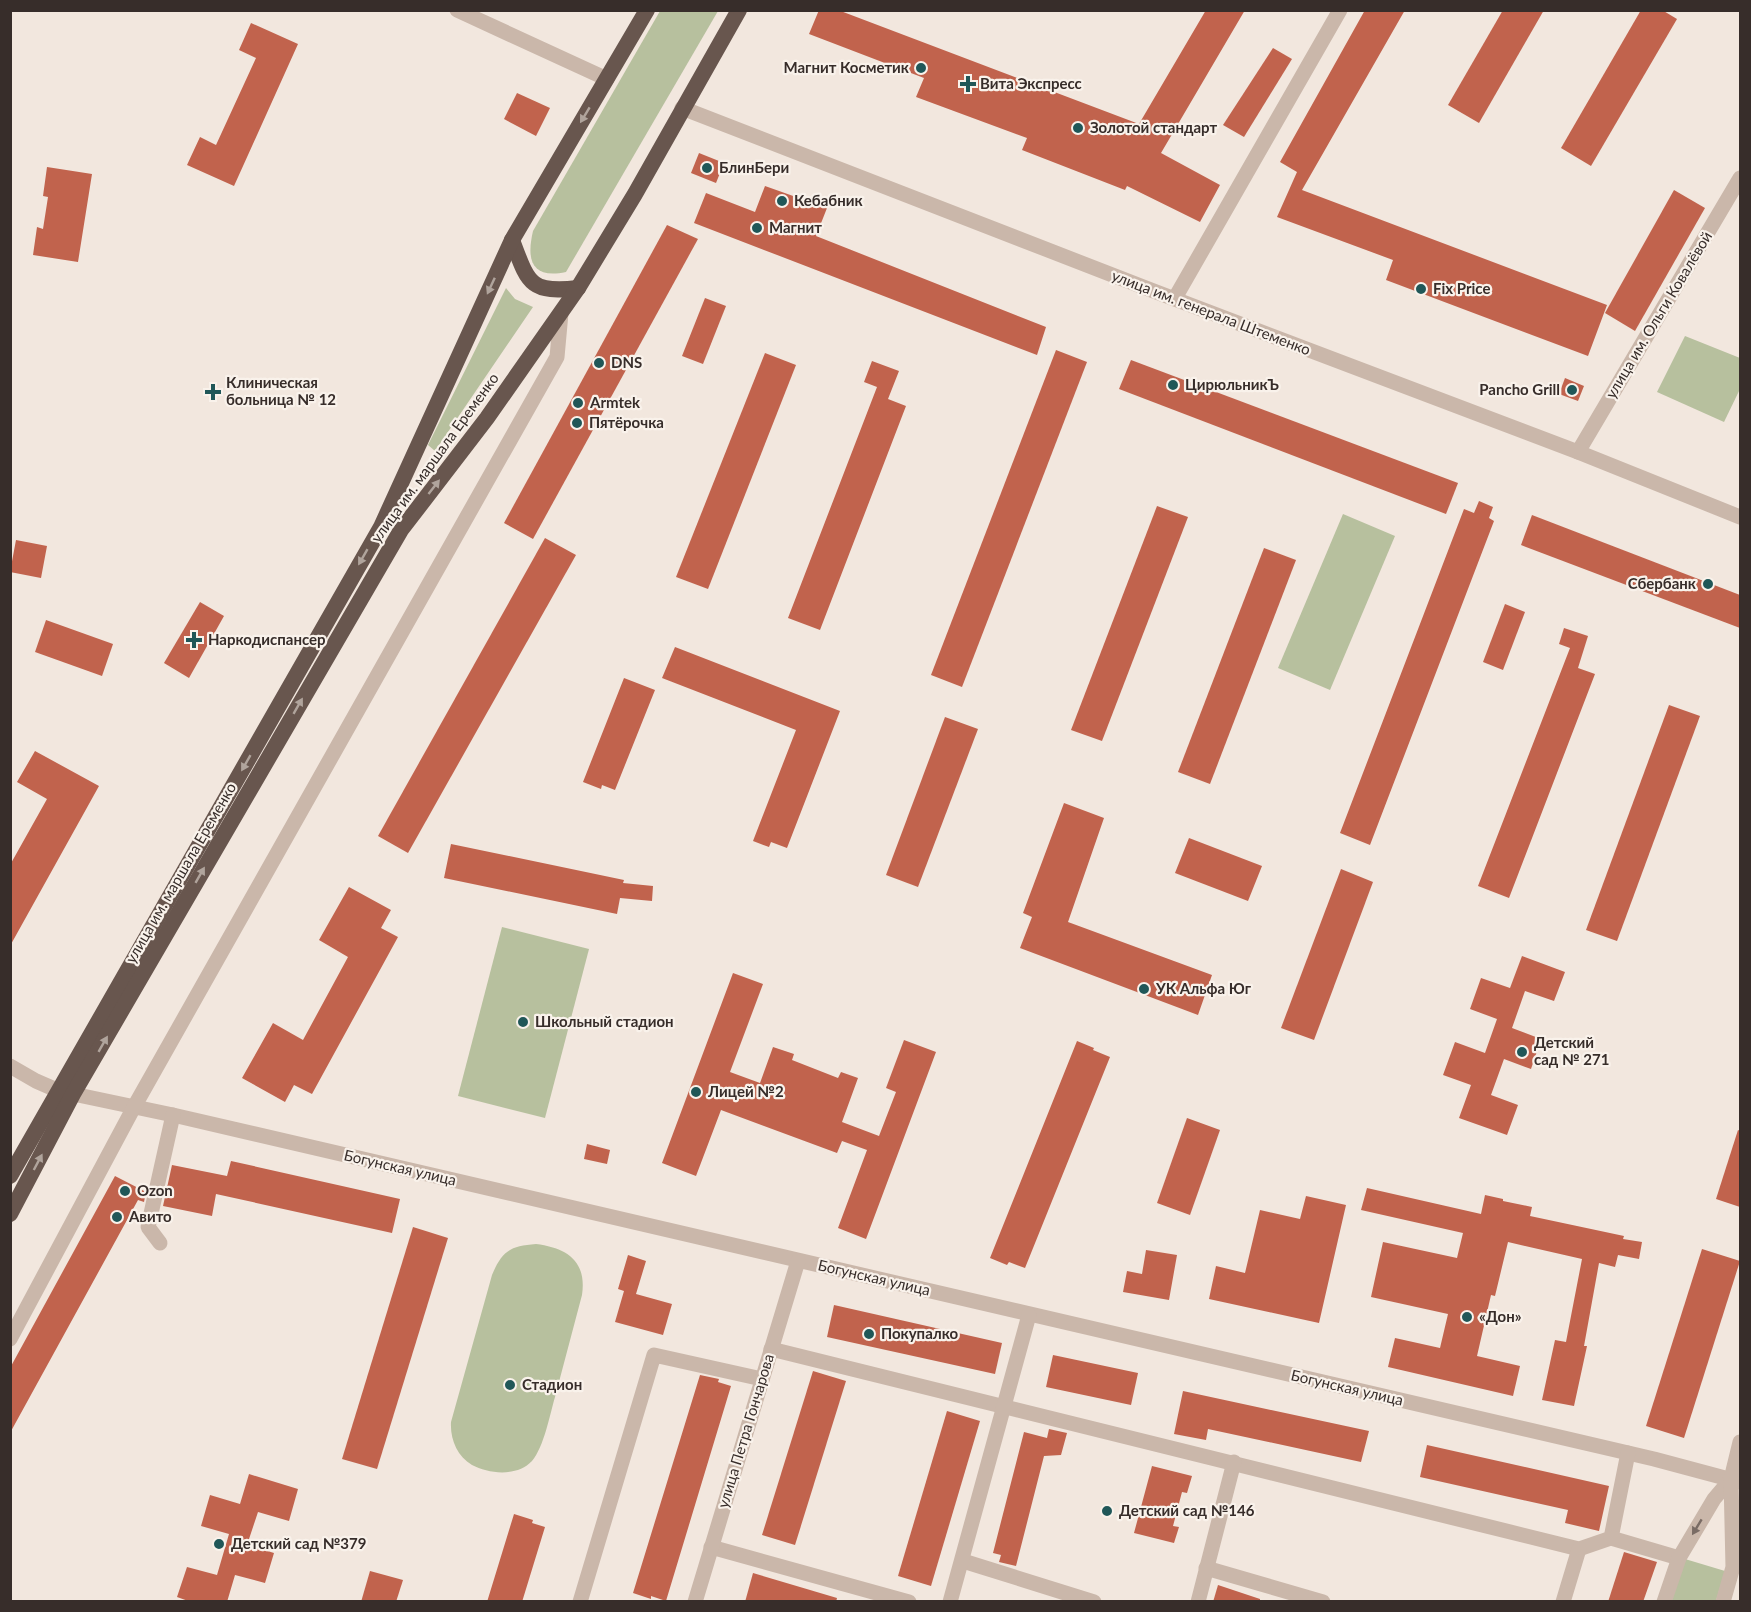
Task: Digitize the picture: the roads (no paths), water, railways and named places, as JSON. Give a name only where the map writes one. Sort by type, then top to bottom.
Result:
[{"type":"highway","name":"улица им. маршала Еременко","points":[[10,1214],[66,1092],[381,527],[512,240],[647,10]]},
{"type":"highway","name":"улица им. маршала Еременко","points":[[10,1176],[66,1092],[401,530],[487,418],[578,288],[635,194],[739,10]]},
{"type":"highway","points":[[512,240],[524,272],[537,286],[555,291],[578,288]]},
{"type":"street","points":[[457,10],[607,79]]},
{"type":"street","points":[[1175,298],[1340,10]]},
{"type":"street","name":"улица им. генерала Штеменко","points":[[682,108],[1740,517]]},
{"type":"street","name":"улица им. Ольги Ковалёвой","points":[[1578,453],[1740,178]]},
{"type":"street","points":[[10,1339],[134,1107],[557,357],[561,313]]},
{"type":"street","name":"Богунская улица","points":[[10,1066],[36,1081],[66,1092],[1628,1453],[1736,1481]]},
{"type":"street","points":[[160,1243],[148,1227],[173,1115]]},
{"type":"street","name":"улица Петра Гончарова","points":[[695,1602],[798,1261]]},
{"type":"street","points":[[950,1602],[1029,1315]]},
{"type":"street","points":[[771,1349],[1579,1549],[1611,1538],[1679,1558]]},
{"type":"street","points":[[580,1602],[654,1355],[762,1379]]},
{"type":"street","points":[[1723,1602],[1733,1568],[1736,1481],[1740,1442]]},
{"type":"street","points":[[1611,1538],[1628,1453]]},
{"type":"street","points":[[1198,1602],[1234,1462]]},
{"type":"street","points":[[1664,1602],[1679,1558],[1714,1499],[1736,1481]]},
{"type":"street","points":[[711,1547],[909,1602]]},
{"type":"street","points":[[1563,1602],[1579,1549]]},
{"type":"street","points":[[963,1561],[1094,1602]]},
{"type":"street","points":[[1206,1569],[1323,1602]]},
{"type":"place","name":"Магнит Косметик","points":[[921,68]]},
{"type":"place","name":"Вита Экспресс","points":[[968,84]]},
{"type":"place","name":"Золотой стандарт","points":[[1078,128]]},
{"type":"place","name":"БлинБери","points":[[707,168]]},
{"type":"place","name":"Кебабник","points":[[782,201]]},
{"type":"place","name":"Магнит","points":[[757,228]]},
{"type":"place","name":"Fix Price","points":[[1421,289]]},
{"type":"place","name":"DNS","points":[[599,363]]},
{"type":"place","name":"ЦирюльникЪ","points":[[1173,385]]},
{"type":"place","name":"Pancho Grill","points":[[1572,390]]},
{"type":"place","name":"Клиническая больница № 12","points":[[213,392]]},
{"type":"place","name":"Armtek","points":[[578,403]]},
{"type":"place","name":"Пятёрочка","points":[[577,423]]},
{"type":"place","name":"Сбербанк","points":[[1708,584]]},
{"type":"place","name":"Наркодиспансер","points":[[194,640]]},
{"type":"place","name":"УК Альфа Юг","points":[[1144,989]]},
{"type":"place","name":"Школьный стадион","points":[[523,1022]]},
{"type":"place","name":"Детский сад № 271","points":[[1522,1052]]},
{"type":"place","name":"Лицей №2","points":[[696,1092]]},
{"type":"place","name":"Ozon","points":[[125,1191]]},
{"type":"place","name":"Авито","points":[[117,1217]]},
{"type":"place","name":"«Дон»","points":[[1467,1317]]},
{"type":"place","name":"Покупалко","points":[[869,1334]]},
{"type":"place","name":"Стадион","points":[[510,1385]]},
{"type":"place","name":"Детский сад №146","points":[[1107,1511]]},
{"type":"place","name":"Детский сад №379","points":[[219,1544]]}]
